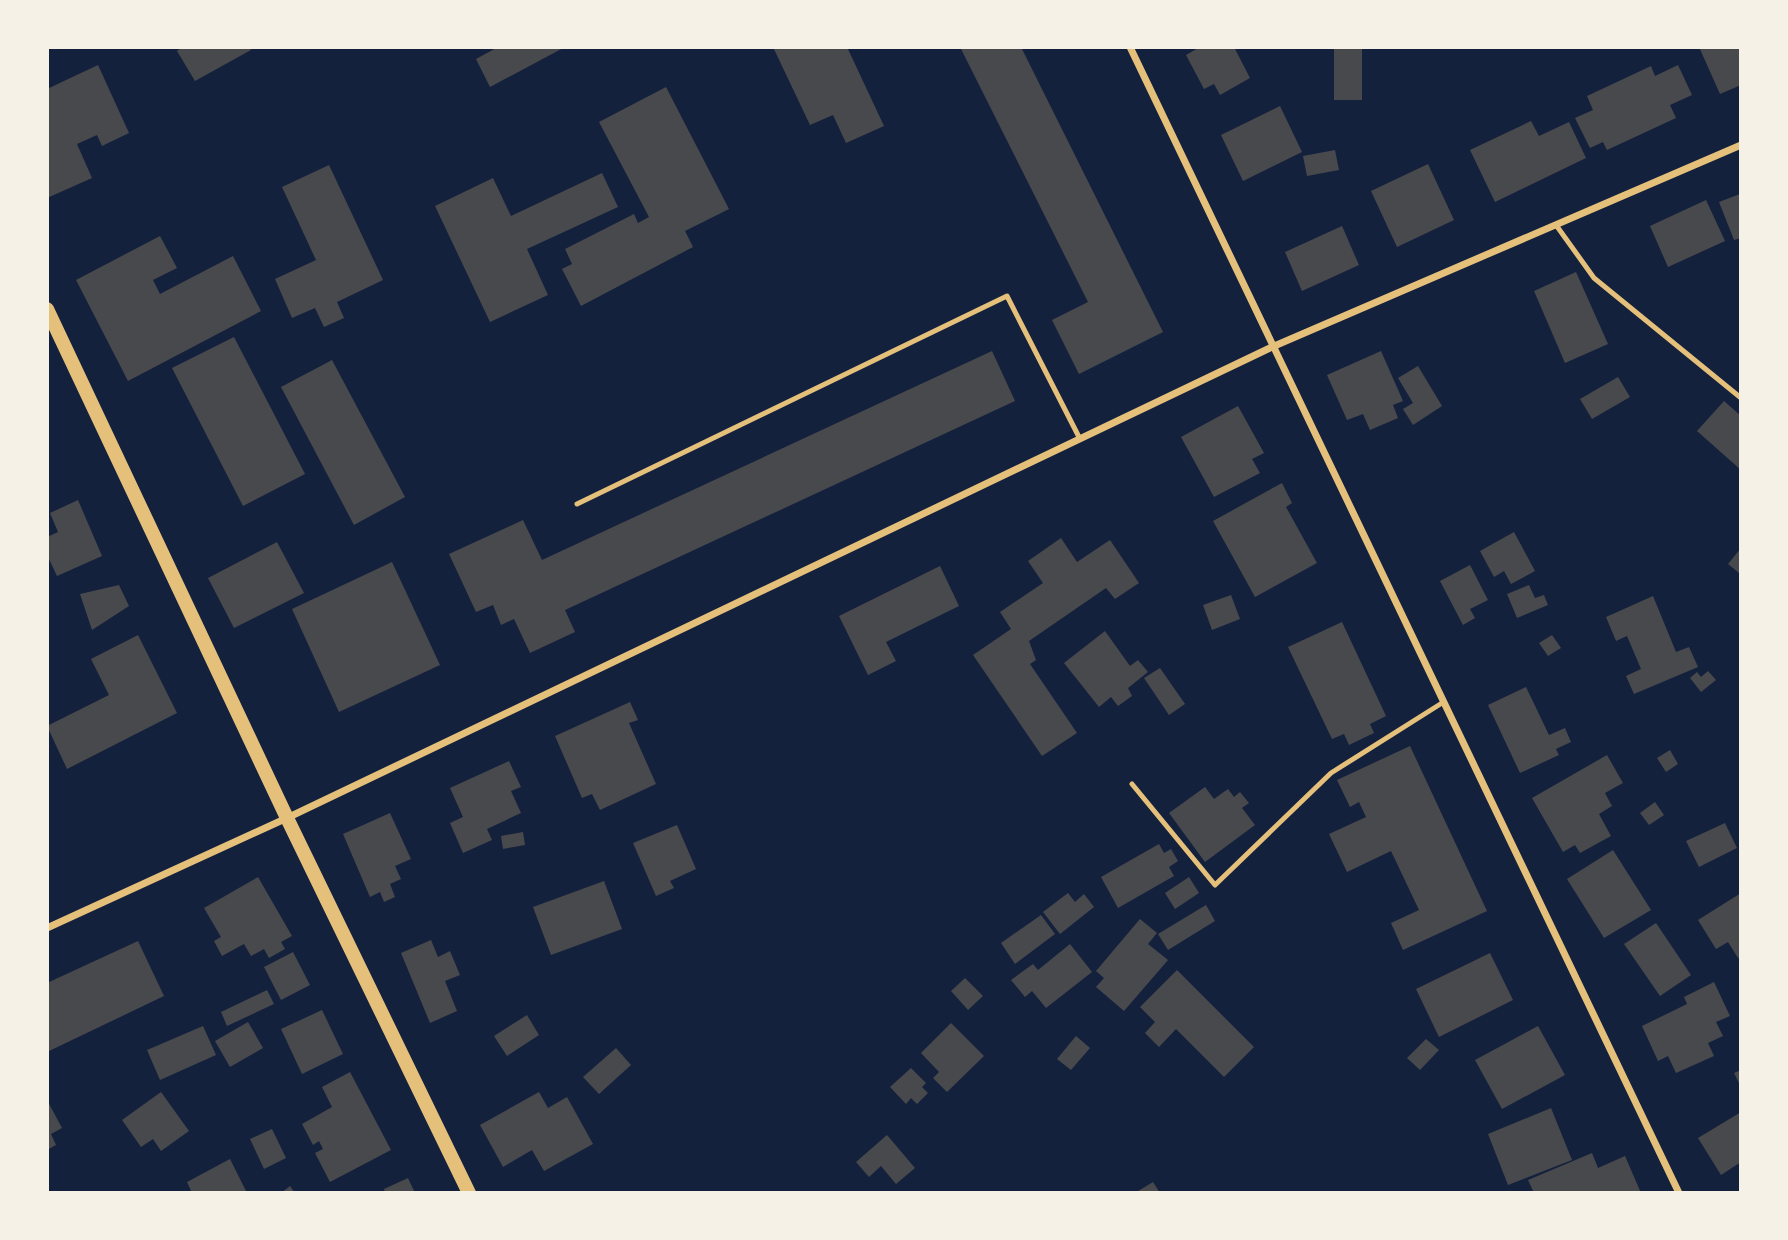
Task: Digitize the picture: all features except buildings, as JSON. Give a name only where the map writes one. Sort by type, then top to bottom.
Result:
[{"type":"main road","points":[[47,309],[287,818],[469,1193]]},
{"type":"street","points":[[1130,47],[1679,1193]]},
{"type":"street","points":[[47,928],[287,818],[1272,347],[1741,145]]},
{"type":"lane","points":[[1556,225],[1594,278],[1741,398]]},
{"type":"lane","points":[[577,504],[1007,296],[1080,439]]},
{"type":"lane","points":[[1132,784],[1215,885],[1331,773],[1442,703]]}]
